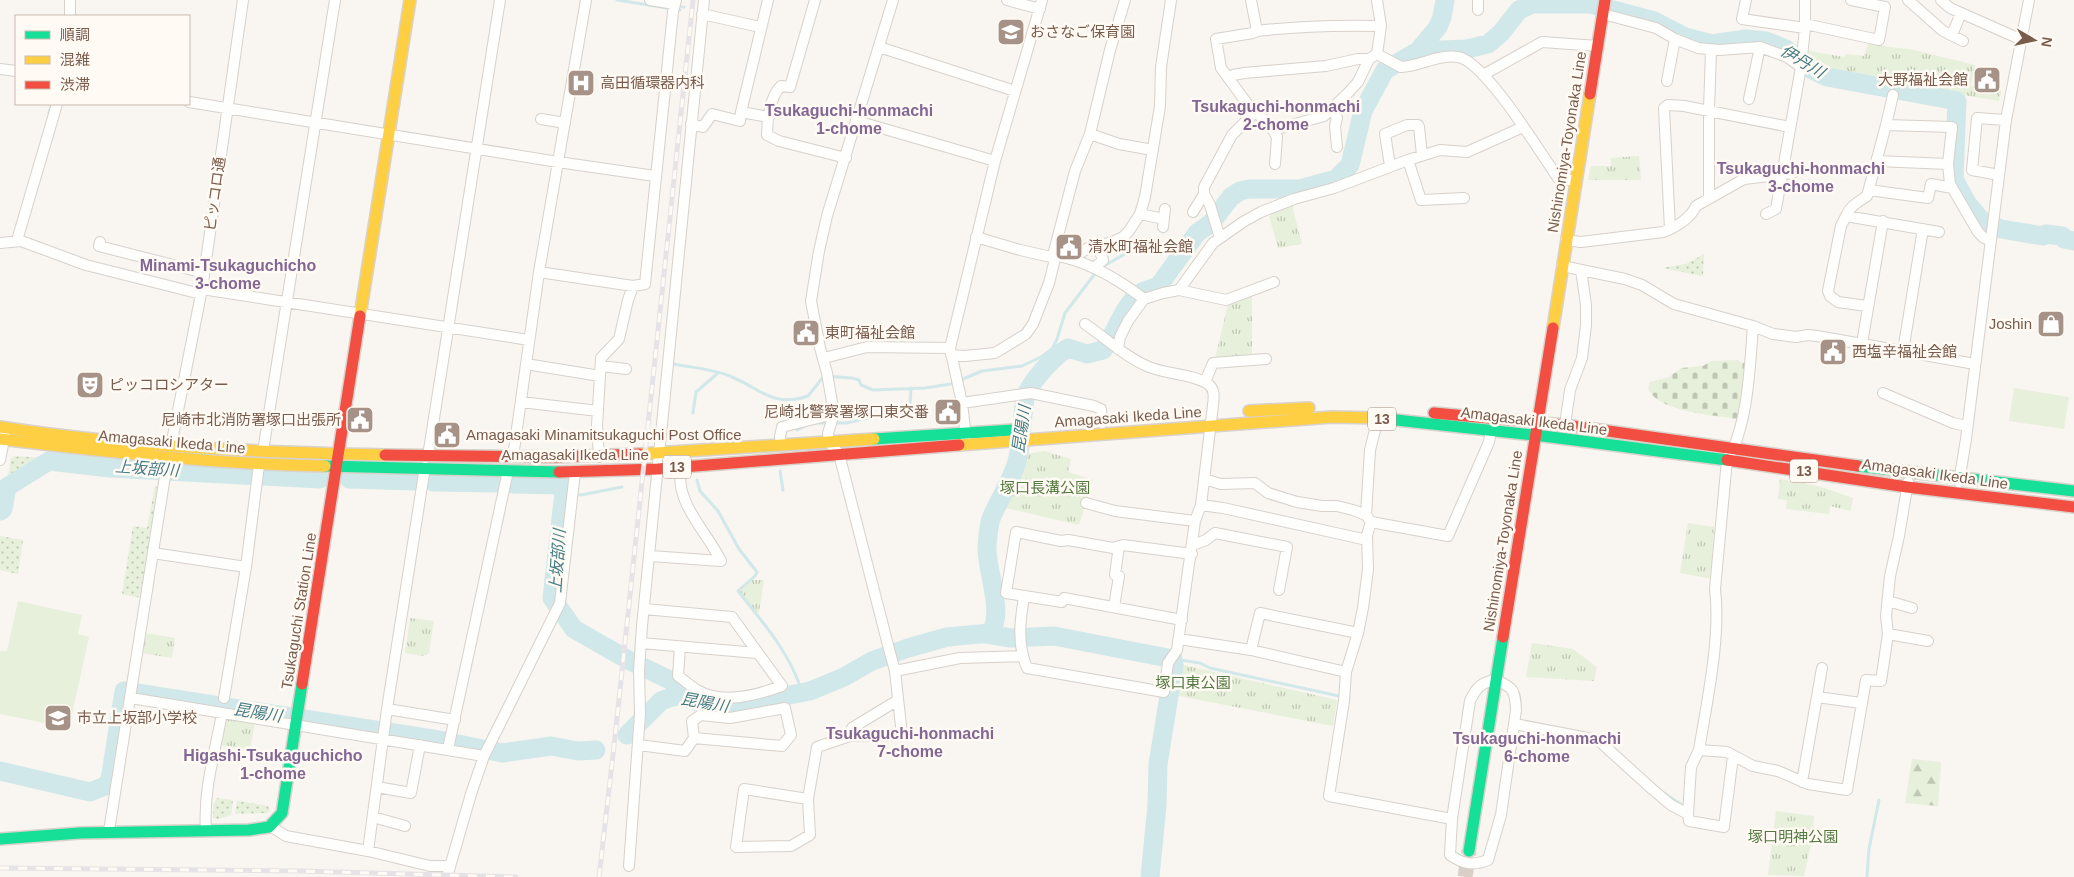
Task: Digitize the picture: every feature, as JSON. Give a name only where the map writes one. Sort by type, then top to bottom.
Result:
[{"type":"main road","name":"Tsukaguchi Station Line","points":[[270,826],[279,818],[285,804],[410,0]]},
{"type":"main road","name":"Nishinomiya-Toyonaka Line","points":[[1469,851],[1604,7]]},
{"type":"main road","name":"Amagasaki Ikeda Line","points":[[1238,412],[1283,408],[1363,408],[1537,422],[1909,474],[2074,491]]},
{"type":"main road","name":"Amagasaki Ikeda Line","points":[[1200,415],[1214,418]]},
{"type":"main road","name":"Amagasaki Ikeda Line","points":[[1023,435],[1102,423],[1164,418]]},
{"type":"main road","name":"Amagasaki Ikeda Line","points":[[168,461],[263,451],[338,454],[574,477],[681,466],[839,454],[966,439],[1214,418],[1378,418],[1535,435],[1727,460],[1907,487],[2074,508]]},
{"type":"main road","name":"Amagasaki Ikeda Line","points":[[2,434],[97,451],[258,473],[513,457],[600,457],[829,442],[966,439]]},
{"type":"main road","points":[[0,839],[109,831],[206,831],[270,826]]},
{"type":"street","points":[[70,0],[70,15]]},
{"type":"street","name":"ピッコロ通","points":[[109,831],[168,461],[201,292],[243,0]]},
{"type":"street","points":[[263,451],[335,0]]},
{"type":"street","points":[[368,851],[387,709],[500,0]]},
{"type":"street","points":[[513,457],[529,340],[586,0]]},
{"type":"street","points":[[540,272],[633,286],[645,284],[674,6],[650,0]]},
{"type":"street","points":[[629,866],[639,745],[641,643],[704,0]]},
{"type":"street","points":[[691,124],[703,127],[712,114],[740,121],[760,27],[768,0]]},
{"type":"street","points":[[815,0],[790,87],[780,86],[776,90],[768,117],[767,135],[846,158]]},
{"type":"street","points":[[808,799],[744,789],[736,847],[790,846],[810,835],[808,799],[817,747],[850,736],[902,735],[895,671],[891,654],[839,454],[829,442],[832,420],[828,376],[820,348],[811,301],[823,233],[893,0]]},
{"type":"street","points":[[966,439],[962,404],[951,352],[995,160],[1041,4],[1007,0]]},
{"type":"street","points":[[824,358],[856,348],[867,347],[951,352],[965,356],[995,353],[1026,334],[1033,324],[1054,266],[1075,171],[1090,134],[1108,59],[1125,0]]},
{"type":"street","points":[[1073,258],[1088,248],[1123,237],[1130,231],[1140,214],[1160,106],[1161,67],[1171,0]]},
{"type":"street","points":[[1251,0],[1258,31]]},
{"type":"street","points":[[1273,130],[1324,116],[1358,82],[1377,57],[1381,26],[1377,0]]},
{"type":"street","points":[[1746,0],[1742,18],[1805,26],[1879,40],[1885,7],[1850,0]]},
{"type":"street","points":[[1766,214],[1776,210],[1802,62],[1805,0]]},
{"type":"street","points":[[1908,0],[1943,31],[1963,41]]},
{"type":"street","points":[[1941,0],[1950,8],[2022,40]]},
{"type":"street","points":[[1957,493],[1976,364],[2006,120],[2028,0]]},
{"type":"street","points":[[1604,7],[1656,28],[1675,39],[1698,48],[1711,50],[1760,47],[1802,62]]},
{"type":"street","points":[[1952,35],[1961,13]]},
{"type":"street","points":[[702,14],[760,27]]},
{"type":"street","points":[[1275,164],[1277,136],[1259,115],[1254,112],[1221,68],[1216,38],[1253,34],[1258,31],[1332,25],[1381,26]]},
{"type":"street","points":[[1667,81],[1675,39]]},
{"type":"street","points":[[1483,75],[1542,42],[1598,46]]},
{"type":"street","points":[[879,47],[1015,91]]},
{"type":"street","points":[[1748,99],[1760,47]]},
{"type":"street","points":[[1709,198],[1711,50]]},
{"type":"street","points":[[1228,78],[1244,73],[1326,66],[1377,57],[1398,67],[1407,67],[1444,57],[1459,57],[1465,59],[1483,75],[1504,98],[1558,178],[1576,181]]},
{"type":"street","points":[[0,69],[15,70]]},
{"type":"street","points":[[1867,306],[1838,302],[1830,296],[1828,291],[1841,226],[1850,208],[1867,196],[1870,190],[1893,96]]},
{"type":"street","points":[[190,102],[655,176]]},
{"type":"street","points":[[18,241],[57,105]]},
{"type":"street","points":[[1670,230],[1664,108],[1668,105],[1684,106],[1790,127]]},
{"type":"street","points":[[1332,108],[1337,118],[1335,126],[1337,147]]},
{"type":"street","points":[[742,112],[768,117]]},
{"type":"street","points":[[1220,238],[1204,194],[1204,187],[1218,157],[1232,135],[1254,112]]},
{"type":"street","points":[[1999,175],[1972,170],[1977,118],[2006,120]]},
{"type":"street","points":[[542,119],[565,123]]},
{"type":"street","points":[[857,121],[995,160]]},
{"type":"street","points":[[1390,166],[1385,134],[1407,125],[1418,124],[1420,127],[1422,155]]},
{"type":"street","points":[[1886,125],[1952,127],[1948,164],[1950,184],[1978,232],[1984,238],[1991,238]]},
{"type":"street","points":[[1179,290],[1213,243],[1261,212],[1294,199],[1334,188],[1422,155],[1440,150],[1467,152],[1522,127]]},
{"type":"street","points":[[1090,134],[1119,144],[1153,150]]},
{"type":"street","points":[[1408,160],[1421,200],[1464,198]]},
{"type":"street","points":[[1877,161],[1948,164]]},
{"type":"street","points":[[1566,240],[1580,242],[1670,230],[1693,212],[1696,206],[1744,179],[1793,173]]},
{"type":"street","points":[[1870,190],[1928,198],[1931,184],[1952,188]]},
{"type":"street","points":[[1193,212],[1204,194]]},
{"type":"street","points":[[1140,214],[1164,218]]},
{"type":"street","points":[[1846,216],[1939,232]]},
{"type":"street","points":[[1862,343],[1883,221]]},
{"type":"street","points":[[1903,351],[1923,229]]},
{"type":"street","points":[[976,237],[1051,257],[1055,255],[1073,258],[1096,269],[1140,297],[1179,290],[1226,300],[1274,282]]},
{"type":"street","points":[[0,243],[18,241],[86,265],[201,292],[287,302],[529,340]]},
{"type":"street","points":[[100,242],[99,246],[204,273]]},
{"type":"street","points":[[1096,269],[1103,260],[1098,246]]},
{"type":"street","points":[[1562,266],[1626,279],[1642,285],[1674,304],[1753,326],[1773,334],[1796,337],[1808,335],[1976,364]]},
{"type":"street","points":[[1565,425],[1570,390],[1582,358],[1586,325],[1582,270]]},
{"type":"street","points":[[600,457],[598,411],[601,358],[620,339],[628,300],[633,286]]},
{"type":"street","points":[[1112,344],[1120,337],[1140,297]]},
{"type":"street","points":[[1024,596],[1019,626],[1022,656],[1027,668],[1164,692],[1170,659],[1177,650],[1195,521],[1201,505],[1214,418],[1213,391],[1204,382],[1147,366],[1133,359],[1085,324]]},
{"type":"street","points":[[1733,756],[1724,827],[1689,821],[1691,767],[1699,750],[1716,634],[1716,589],[1727,460],[1734,449],[1745,399],[1753,326]]},
{"type":"street","points":[[1204,382],[1213,363],[1266,359]]},
{"type":"street","points":[[526,364],[600,371],[626,369]]},
{"type":"street","points":[[1884,393],[1953,423],[1967,426]]},
{"type":"street","points":[[962,404],[1027,394],[1094,406],[1101,410],[1102,423]]},
{"type":"street","points":[[521,402],[598,411]]},
{"type":"street","points":[[1378,418],[1370,450],[1368,569],[1358,633],[1346,672],[1329,796],[1452,819]]},
{"type":"street","points":[[781,445],[782,427],[832,420]]},
{"type":"street","points":[[1204,479],[1221,484],[1255,483],[1268,493],[1284,498],[1312,505],[1338,506],[1368,518],[1448,536],[1489,442],[1491,431]]},
{"type":"street","points":[[0,460],[2,434]]},
{"type":"street","points":[[650,556],[720,561],[688,509],[680,488],[681,466]]},
{"type":"street","points":[[449,745],[508,471]]},
{"type":"street","points":[[224,698],[246,567],[258,473]]},
{"type":"street","points":[[1699,750],[1727,752],[1753,766],[1778,771],[1802,782],[1847,790],[1866,680],[1881,681],[1888,634],[1886,616],[1890,576],[1909,474]]},
{"type":"street","points":[[447,877],[471,794],[486,751],[558,607],[574,477]]},
{"type":"street","points":[[1086,503],[1115,511],[1195,521]]},
{"type":"street","points":[[1201,505],[1223,508],[1367,540]]},
{"type":"street","points":[[1182,620],[1064,598],[1062,602],[1006,593],[1016,532],[1061,541],[1068,540],[1113,548],[1122,545],[1192,549],[1214,533],[1287,548],[1279,590]]},
{"type":"street","points":[[1114,607],[1119,576],[1115,575],[1118,546]]},
{"type":"street","points":[[153,552],[246,567]]},
{"type":"street","points":[[1888,601],[1912,608]]},
{"type":"street","points":[[644,609],[732,617],[756,653],[782,686],[757,694],[719,697],[698,691],[678,676],[680,647]]},
{"type":"street","points":[[1250,650],[1260,613],[1358,633]]},
{"type":"street","points":[[1888,634],[1928,641]]},
{"type":"street","points":[[1179,638],[1250,650],[1346,672]]},
{"type":"street","points":[[641,643],[756,653]]},
{"type":"street","points":[[895,671],[960,658],[1022,656]]},
{"type":"street","points":[[1802,782],[1822,668]]},
{"type":"street","points":[[1496,680],[1509,686],[1515,692],[1515,724],[1501,815],[1488,860],[1476,864],[1461,863],[1450,855],[1452,819],[1470,701],[1477,687],[1486,681],[1496,680]]},
{"type":"street","points":[[131,693],[222,713],[297,720],[385,734],[420,744],[449,745],[486,751]]},
{"type":"street","points":[[1817,697],[1861,703]]},
{"type":"street","points":[[850,736],[852,728],[898,700]]},
{"type":"street","points":[[639,745],[685,751],[694,738],[692,721],[701,715],[730,718],[786,708],[791,734],[782,746],[694,738]]},
{"type":"street","points":[[387,709],[455,720]]},
{"type":"street","points":[[206,831],[204,806],[222,713]]},
{"type":"street","points":[[1515,724],[1598,740],[1671,805],[1688,810]]},
{"type":"street","points":[[377,787],[411,793],[420,744]]},
{"type":"street","points":[[373,817],[405,826]]},
{"type":"street","points":[[270,826],[286,836],[368,851],[430,866],[450,866]]},
{"type":"green space","points":[[1868,44],[1914,50],[1975,65],[1971,86],[2001,91],[1999,101],[1855,77],[1818,69],[1808,62],[1809,51],[1844,57],[1846,54],[1864,56]]},
{"type":"green space","points":[[1639,156],[1641,180],[1588,180],[1591,166],[1611,166],[1611,158]]},
{"type":"green space","points":[[1292,205],[1302,244],[1278,248],[1269,216]]},
{"type":"green space","points":[[1704,254],[1703,276],[1662,268],[1686,264]]},
{"type":"green space","points":[[1252,294],[1252,356],[1215,359],[1228,304]]},
{"type":"green space","points":[[1739,360],[1740,362],[1747,363],[1737,419],[1675,408],[1654,397],[1648,389],[1650,382],[1669,377],[1681,368],[1703,366],[1711,361]]},
{"type":"green space","points":[[2014,388],[2069,397],[2064,429],[2009,421]]},
{"type":"green space","name":"塚口長溝公園","points":[[1045,451],[1071,459],[1068,472],[1093,480],[1079,525],[1006,508],[1026,454]]},
{"type":"green space","points":[[15,456],[42,458],[7,481],[11,458]]},
{"type":"green space","points":[[1780,479],[1818,486],[1853,498],[1851,511],[1830,506],[1829,514],[1786,509],[1787,500],[1778,499]]},
{"type":"green space","points":[[155,486],[160,487],[141,598],[122,594],[133,526],[147,528]]},
{"type":"green space","points":[[1688,523],[1714,527],[1711,579],[1680,573]]},
{"type":"green space","points":[[0,536],[23,540],[18,574],[0,570]]},
{"type":"green space","points":[[752,580],[764,580],[759,612],[755,612],[739,591]]},
{"type":"green space","points":[[18,601],[82,615],[78,634],[89,637],[69,728],[0,714],[0,651],[7,651]]},
{"type":"green space","points":[[410,618],[434,621],[429,653],[422,656],[405,653]]},
{"type":"green space","points":[[145,633],[175,638],[172,658],[141,653]]},
{"type":"green space","points":[[1532,643],[1573,649],[1597,667],[1594,681],[1526,677]]},
{"type":"green space","name":"塚口東公園","points":[[1179,664],[1337,700],[1333,726],[1174,695]]},
{"type":"green space","points":[[228,717],[255,722],[250,750],[219,745],[223,721]]},
{"type":"green space","points":[[1912,759],[1941,762],[1938,806],[1905,803]]},
{"type":"green space","points":[[217,798],[233,800],[231,815],[218,819],[213,818],[213,805]]},
{"type":"green space","points":[[237,801],[268,806],[270,810],[267,813],[235,814]]},
{"type":"green space","name":"塚口明神公園","points":[[1776,811],[1814,816],[1812,840],[1804,876],[1768,875]]},
{"type":"waterway","points":[[617,0],[680,10]]},
{"type":"waterway","name":"昆陽川","points":[[627,735],[661,701],[677,695],[707,705],[737,708],[754,702],[810,691],[844,677],[872,661],[908,648],[947,637],[990,633],[996,614],[994,591],[987,556],[989,527],[992,516],[1017,461],[1025,398],[1039,374],[1068,348],[1087,354],[1103,350],[1133,300],[1141,292],[1160,284],[1197,233],[1211,223],[1231,197],[1240,191],[1249,189],[1300,189],[1336,179],[1350,165],[1363,111],[1385,70],[1418,51],[1438,27],[1445,0]]},
{"type":"waterway","name":"伊丹川","points":[[1418,51],[1467,49],[1488,44],[1501,33],[1519,10],[1532,4],[1591,4],[1654,21],[1685,37],[1712,44],[1746,39],[1766,41],[1786,49],[1810,69],[1827,77],[1957,101],[1954,179],[1967,203],[1982,221],[2001,229],[2043,236],[2046,234],[2062,236],[2064,239],[2074,241]]},
{"type":"waterway","points":[[49,113],[52,105]]},
{"type":"waterway","points":[[1104,266],[1130,251],[1145,247],[1186,249]]},
{"type":"waterway","points":[[674,364],[725,374],[768,396],[785,400],[808,396],[824,376],[852,378],[859,380],[861,385],[873,390],[925,388],[951,384],[982,371],[1022,366],[1041,357],[1052,349],[1065,313],[1097,271]]},
{"type":"waterway","points":[[693,413],[696,392],[718,373]]},
{"type":"waterway","points":[[816,423],[846,423],[907,409],[910,405],[911,388]]},
{"type":"waterway","points":[[797,430],[803,427]]},
{"type":"waterway","name":"上坂部川","points":[[0,511],[3,509],[7,487],[49,461],[110,468],[320,479]]},
{"type":"waterway","points":[[780,471],[783,490]]},
{"type":"waterway","name":"上坂部川","points":[[349,479],[414,481]]},
{"type":"waterway","points":[[697,480],[700,491],[718,511],[739,549],[757,572],[738,591],[781,648],[800,686]]},
{"type":"waterway","name":"上坂部川","points":[[433,482],[498,483]]},
{"type":"waterway","name":"上坂部川","points":[[513,484],[560,485],[563,488],[552,598],[574,629],[630,661],[670,680],[693,699]]},
{"type":"waterway","points":[[564,492],[581,495],[622,487]]},
{"type":"waterway","points":[[986,634],[1011,638],[1054,636],[1173,659],[1174,665],[1158,764],[1157,805],[1150,877]]},
{"type":"waterway","points":[[1174,659],[1200,663],[1210,668],[1339,696]]},
{"type":"waterway","name":"昆陽川","points":[[0,771],[90,792],[105,786],[110,780],[124,691],[439,740],[502,753],[551,746],[578,751],[596,750]]},
{"type":"waterway","points":[[1612,747],[1622,756]]},
{"type":"waterway","points":[[1664,793],[1682,805]]},
{"type":"waterway","points":[[1867,876],[1869,849],[1879,800]]},
{"type":"tunnel","points":[[1465,877],[1469,851]]},
{"type":"railway","points":[[599,877],[693,0]]},
{"type":"railway","points":[[0,868],[300,871],[516,877]]},
{"type":"traffic: fast","points":[[1378,418],[1551,437],[1727,460]]},
{"type":"traffic: fast","points":[[874,439],[1013,430]]},
{"type":"traffic: fast","points":[[325,466],[559,472]]},
{"type":"traffic: fast","points":[[1858,466],[2074,491]]},
{"type":"traffic: fast","points":[[1469,851],[1503,637]]},
{"type":"traffic: fast","points":[[0,839],[80,833],[249,830],[269,827],[282,813],[302,684]]},
{"type":"traffic: slow","points":[[360,316],[410,0]]},
{"type":"traffic: slow","points":[[1553,328],[1590,94]]},
{"type":"traffic: slow","points":[[1249,411],[1309,408]]},
{"type":"traffic: slow","points":[[959,445],[1332,417],[1378,418]]},
{"type":"traffic: slow","points":[[0,427],[144,444],[385,455]]},
{"type":"traffic: slow","points":[[0,439],[203,460],[325,466]]},
{"type":"traffic: slow","points":[[640,454],[874,439]]},
{"type":"traffic: jam","points":[[1590,94],[1605,0]]},
{"type":"traffic: jam","points":[[302,684],[360,316]]},
{"type":"traffic: jam","points":[[1503,637],[1553,328]]},
{"type":"traffic: jam","points":[[1434,413],[1565,425],[1858,466]]},
{"type":"traffic: jam","points":[[559,472],[658,469],[959,445]]},
{"type":"traffic: jam","points":[[385,455],[556,457],[640,454]]},
{"type":"traffic: jam","points":[[1727,460],[1907,487],[2074,507]]},
{"type":"place","name":"おさなご保育園","points":[[1011,32]]},
{"type":"place","name":"大野福祉会館","points":[[1987,80]]},
{"type":"place","name":"高田循環器内科","points":[[581,83]]},
{"type":"place","name":"清水町福祉会館","points":[[1069,247]]},
{"type":"place","name":"Joshin","points":[[2051,324]]},
{"type":"place","name":"東町福祉会館","points":[[806,333]]},
{"type":"place","name":"西塩辛福祉会館","points":[[1833,352]]},
{"type":"place","name":"ピッコロシアター","points":[[90,385]]},
{"type":"place","name":"尼崎北警察署塚口東交番","points":[[948,412]]},
{"type":"place","name":"尼崎市北消防署塚口出張所","points":[[360,420]]},
{"type":"place","name":"Amagasaki Minamitsukaguchi Post Office","points":[[447,435]]},
{"type":"place","name":"市立上坂部小学校","points":[[58,718]]},
{"type":"district","name":"Tsukaguchi-honmachi 2-chome","points":[[1276,115]]},
{"type":"district","name":"Tsukaguchi-honmachi 1-chome","points":[[849,119]]},
{"type":"district","name":"Tsukaguchi-honmachi 3-chome","points":[[1801,177]]},
{"type":"district","name":"Minami-Tsukaguchicho 3-chome","points":[[228,274]]},
{"type":"district","name":"Tsukaguchi-honmachi 7-chome","points":[[910,742]]},
{"type":"district","name":"Tsukaguchi-honmachi 6-chome","points":[[1537,747]]},
{"type":"district","name":"Higashi-Tsukaguchicho 1-chome","points":[[273,764]]}]
